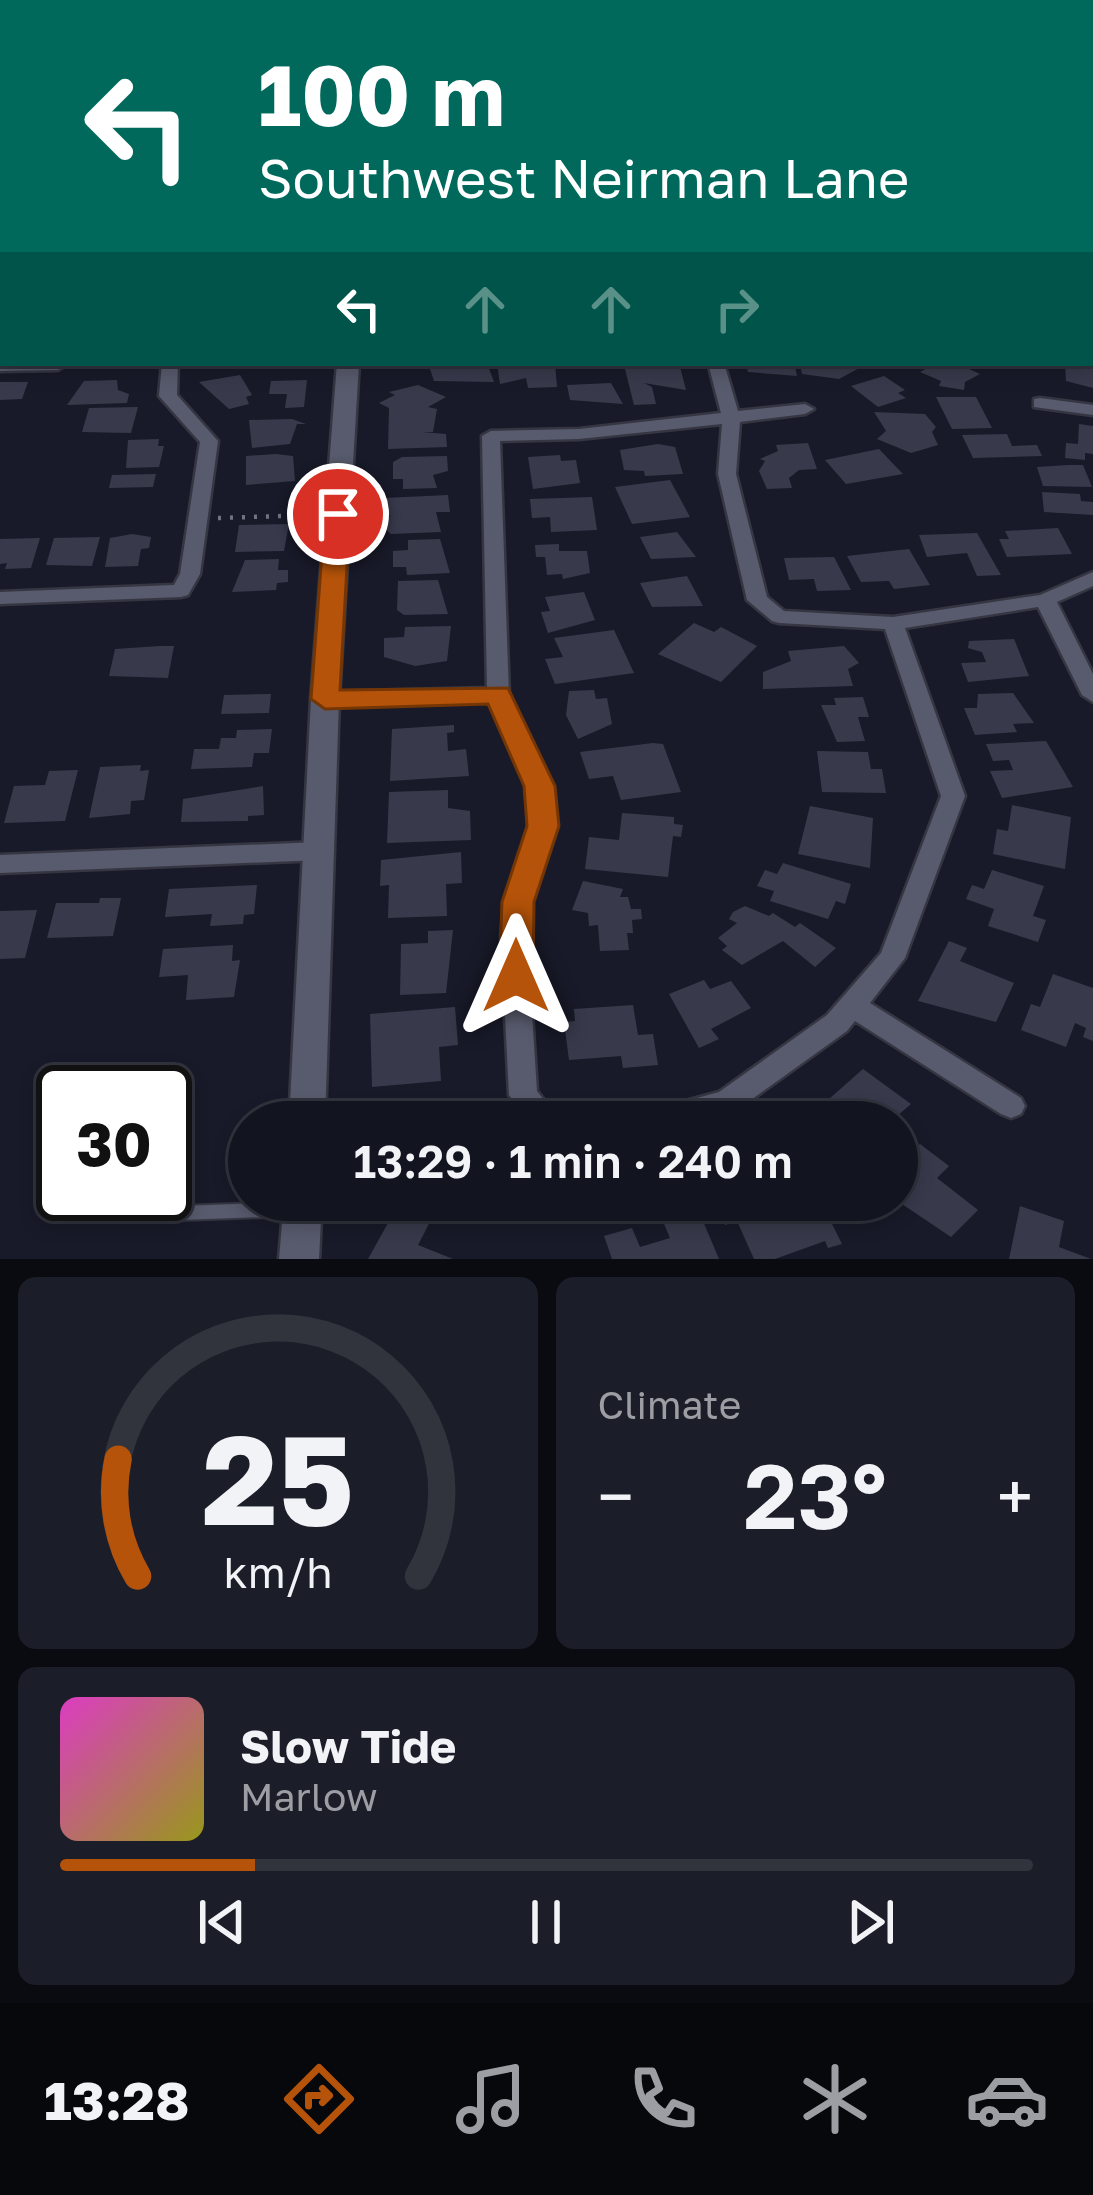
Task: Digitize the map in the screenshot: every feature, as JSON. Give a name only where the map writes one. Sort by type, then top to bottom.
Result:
[{"type":"street","points":[[0,598],[181,591],[190,574],[209,441],[168,396],[170,366]]},
{"type":"street","points":[[308,1101],[325,699],[347,366]]},
{"type":"street","points":[[717,366],[731,416],[727,474],[757,600],[778,616],[893,623],[1045,600],[1093,578]]},
{"type":"street","points":[[1040,403],[1093,410]]},
{"type":"street","points":[[528,1101],[523,1095],[514,936],[518,902],[543,826],[539,786],[498,695],[490,436],[579,434],[805,409]]},
{"type":"street","points":[[1045,600],[1093,695]]},
{"type":"street","points":[[728,1101],[796,1054],[853,1006],[892,958],[952,796],[893,623]]},
{"type":"street","points":[[325,699],[498,695]]},
{"type":"street","points":[[0,864],[320,851]]},
{"type":"street","points":[[853,1006],[898,1039],[1011,1106]]},
{"type":"street","points":[[299,1259],[301,1221]]},
{"type":"lane","points":[[192,1211],[228,1209]]},
{"type":"path","points":[[199,518],[338,514]]},
{"type":"building","points":[[429,366],[488,366],[494,382],[434,381]]},
{"type":"building","points":[[497,366],[555,366],[557,387],[528,388],[526,378],[500,384]]},
{"type":"building","points":[[624,366],[680,366],[686,390],[644,383],[652,387],[656,404],[634,405]]},
{"type":"building","points":[[747,366],[795,366],[797,376],[748,372]]},
{"type":"building","points":[[801,366],[863,366],[839,379],[802,374]]},
{"type":"building","points":[[931,366],[963,366],[980,374],[965,382],[964,390],[939,386],[941,381],[920,372]]},
{"type":"building","points":[[1065,366],[1093,367],[1093,388],[1066,381]]},
{"type":"building","points":[[240,375],[252,395],[246,397],[249,404],[229,409],[199,382]]},
{"type":"building","points":[[884,376],[905,390],[898,393],[906,398],[878,407],[851,386]]},
{"type":"building","points":[[117,380],[118,390],[129,394],[127,403],[67,405],[84,381]]},
{"type":"building","points":[[307,380],[304,407],[285,408],[287,394],[269,394],[271,381]]},
{"type":"building","points":[[0,382],[28,382],[22,399],[0,400]]},
{"type":"building","points":[[611,383],[623,404],[570,400],[567,385]]},
{"type":"building","points":[[418,385],[446,397],[428,407],[437,409],[433,432],[422,432],[446,434],[447,447],[388,449],[389,408],[379,403],[395,395],[389,392]]},
{"type":"building","points":[[936,397],[976,397],[992,428],[952,429]]},
{"type":"building","points":[[138,407],[131,433],[82,432],[89,408]]},
{"type":"building","points":[[874,412],[925,414],[936,427],[932,432],[938,445],[911,453],[877,439],[886,431]]},
{"type":"building","points":[[292,419],[306,424],[297,424],[290,444],[252,448],[249,420]]},
{"type":"building","points":[[1079,424],[1093,426],[1093,454],[1085,453],[1085,460],[1065,458],[1066,443],[1078,444]]},
{"type":"building","points":[[1007,434],[1012,446],[1037,445],[1042,456],[973,458],[962,435]]},
{"type":"building","points":[[159,439],[158,446],[164,446],[159,467],[126,468],[128,440]]},
{"type":"building","points":[[808,443],[817,469],[799,470],[789,478],[792,488],[767,489],[759,471],[765,461],[760,459],[778,451],[776,445]]},
{"type":"building","points":[[658,444],[675,447],[683,474],[645,476],[644,471],[624,470],[620,450]]},
{"type":"building","points":[[879,449],[903,474],[846,484],[825,460]]},
{"type":"building","points":[[560,455],[561,461],[576,460],[580,483],[533,489],[528,457]]},
{"type":"building","points":[[246,456],[293,456],[295,481],[246,485]]},
{"type":"building","points":[[447,456],[448,471],[433,475],[437,488],[403,489],[403,479],[393,479],[393,462],[402,457]]},
{"type":"building","points":[[1083,465],[1092,487],[1043,486],[1037,467]]},
{"type":"building","points":[[156,474],[153,487],[109,488],[112,475]]},
{"type":"building","points":[[670,480],[690,517],[632,524],[615,487]]},
{"type":"building","points":[[1042,492],[1080,494],[1081,501],[1093,502],[1093,515],[1044,512]]},
{"type":"building","points":[[448,495],[450,512],[436,512],[441,532],[391,534],[385,529],[390,515],[385,516],[384,498]]},
{"type":"building","points":[[592,497],[597,530],[551,532],[550,517],[532,518],[530,499]]},
{"type":"building","points":[[289,524],[284,551],[235,552],[239,525]]},
{"type":"building","points":[[1058,528],[1072,554],[1007,557],[999,539],[1009,539],[1005,531]]},
{"type":"building","points":[[677,532],[696,557],[651,559],[640,537]]},
{"type":"building","points":[[977,533],[1001,575],[977,576],[967,553],[927,557],[919,535]]},
{"type":"building","points":[[100,537],[92,566],[46,565],[54,538]]},
{"type":"building","points":[[151,537],[149,548],[141,549],[138,566],[105,567],[110,538]]},
{"type":"building","points":[[40,538],[31,568],[5,569],[7,563],[0,564],[0,539]]},
{"type":"building","points":[[440,539],[450,573],[407,575],[406,567],[393,567],[393,551],[408,550],[408,540]]},
{"type":"building","points":[[559,544],[559,551],[587,551],[590,573],[563,579],[562,574],[547,575],[545,557],[536,557],[535,545]]},
{"type":"building","points":[[909,549],[930,585],[894,589],[889,581],[861,582],[847,556]]},
{"type":"building","points":[[834,557],[851,590],[817,591],[814,579],[789,580],[784,558]]},
{"type":"building","points":[[279,559],[278,570],[288,570],[288,582],[277,583],[276,590],[232,592],[245,560]]},
{"type":"building","points":[[687,576],[703,606],[652,607],[640,583]]},
{"type":"building","points":[[438,580],[448,614],[404,615],[397,610],[398,581]]},
{"type":"building","points":[[584,592],[595,620],[548,633],[541,612],[550,611],[545,597]]},
{"type":"building","points":[[694,623],[714,632],[721,627],[757,646],[721,682],[658,654]]},
{"type":"building","points":[[451,626],[447,661],[415,666],[384,657],[384,638],[404,637],[405,627]]},
{"type":"building","points":[[614,630],[634,673],[555,684],[545,659],[563,657],[554,638]]},
{"type":"building","points":[[1014,639],[1029,676],[968,682],[961,663],[986,662],[982,652],[968,648],[969,641]]},
{"type":"building","points":[[174,646],[168,678],[109,676],[115,649]]},
{"type":"building","points":[[844,646],[859,663],[848,669],[853,686],[763,689],[763,672],[791,661],[788,651]]},
{"type":"building","points":[[594,690],[596,699],[607,698],[612,724],[578,739],[566,715],[569,691]]},
{"type":"building","points":[[1013,693],[1034,723],[1013,724],[1017,732],[975,735],[964,708],[977,708],[978,694]]},
{"type":"building","points":[[271,694],[269,713],[221,714],[224,695]]},
{"type":"building","points":[[863,697],[869,717],[858,717],[865,741],[837,742],[821,705],[836,705],[834,698]]},
{"type":"building","points":[[454,725],[454,732],[447,733],[448,751],[466,749],[469,776],[390,781],[392,729]]},
{"type":"building","points":[[272,729],[269,753],[254,753],[252,767],[191,769],[194,749],[219,749],[221,738],[236,738],[237,730]]},
{"type":"building","points":[[1046,741],[1073,787],[1002,798],[990,771],[1013,770],[1009,760],[993,761],[986,744]]},
{"type":"building","points":[[663,744],[681,792],[621,800],[613,776],[589,779],[580,752]]},
{"type":"building","points":[[817,751],[868,752],[871,769],[882,769],[886,793],[822,792]]},
{"type":"building","points":[[141,765],[140,771],[149,770],[144,800],[131,801],[130,814],[89,818],[100,767]]},
{"type":"building","points":[[78,770],[65,821],[4,823],[14,786],[45,785],[49,771]]},
{"type":"building","points":[[263,786],[264,815],[248,816],[248,821],[181,822],[183,799]]},
{"type":"building","points":[[448,790],[448,808],[470,811],[471,840],[387,843],[389,792]]},
{"type":"building","points":[[1012,805],[1071,817],[1065,869],[993,854],[997,829],[1008,831]]},
{"type":"building","points":[[810,806],[873,818],[870,868],[798,854]]},
{"type":"building","points":[[622,813],[674,817],[674,824],[683,825],[681,837],[673,836],[668,877],[585,869],[589,837],[619,840]]},
{"type":"building","points":[[461,852],[462,883],[446,884],[447,916],[388,918],[389,885],[380,886],[381,860]]},
{"type":"building","points":[[783,863],[851,884],[845,904],[836,901],[828,919],[770,901],[774,891],[757,886],[765,870],[777,874]]},
{"type":"building","points":[[992,870],[1044,886],[1033,916],[1046,920],[1038,942],[988,926],[994,909],[966,899],[972,885],[984,889]]},
{"type":"building","points":[[583,881],[623,889],[620,897],[628,897],[631,909],[641,909],[642,919],[632,920],[633,933],[627,933],[629,950],[600,951],[598,925],[589,926],[588,913],[572,910]]},
{"type":"building","points":[[257,885],[254,914],[244,915],[243,924],[210,926],[212,914],[165,917],[169,889]]},
{"type":"building","points":[[100,898],[121,898],[113,936],[47,938],[56,903],[99,903]]},
{"type":"building","points":[[745,906],[769,916],[773,913],[795,927],[800,923],[836,948],[815,967],[783,941],[742,965],[722,950],[727,946],[718,938],[737,923],[729,919],[733,912]]},
{"type":"building","points":[[37,910],[25,958],[0,959],[0,911]]},
{"type":"building","points":[[453,930],[446,993],[400,995],[401,944],[428,943],[428,931]]},
{"type":"building","points":[[949,941],[967,948],[960,961],[1014,983],[996,1022],[918,1001]]},
{"type":"building","points":[[233,945],[232,961],[240,960],[234,997],[186,1000],[188,975],[159,977],[163,949]]},
{"type":"building","points":[[1053,974],[1093,988],[1093,1041],[1083,1037],[1086,1028],[1075,1023],[1066,1047],[1021,1030],[1031,1004],[1040,1007]]},
{"type":"building","points":[[704,980],[710,989],[731,981],[751,1008],[711,1029],[719,1039],[699,1048],[669,994]]},
{"type":"building","points":[[633,1005],[638,1035],[653,1034],[658,1065],[623,1068],[621,1056],[569,1060],[564,1022],[575,1021],[574,1009]]},
{"type":"building","points":[[455,1007],[458,1045],[439,1047],[441,1081],[372,1087],[370,1014]]},
{"type":"building","points":[[863,1069],[907,1101],[827,1101]]},
{"type":"building","points":[[918,1146],[949,1166],[937,1178],[978,1210],[951,1237],[918,1215]]},
{"type":"building","points":[[1020,1206],[1064,1221],[1059,1247],[1091,1259],[1009,1259]]},
{"type":"building","points":[[389,1221],[430,1221],[418,1245],[453,1259],[368,1259]]},
{"type":"building","points":[[663,1221],[703,1221],[719,1259],[612,1259],[604,1236],[632,1228],[640,1247],[670,1238]]},
{"type":"building","points":[[737,1221],[830,1221],[842,1244],[828,1248],[825,1241],[775,1259],[754,1259]]},
{"type":"route","points":[[338,514],[325,699],[498,695],[539,786],[543,826],[518,902],[516,976]]}]
